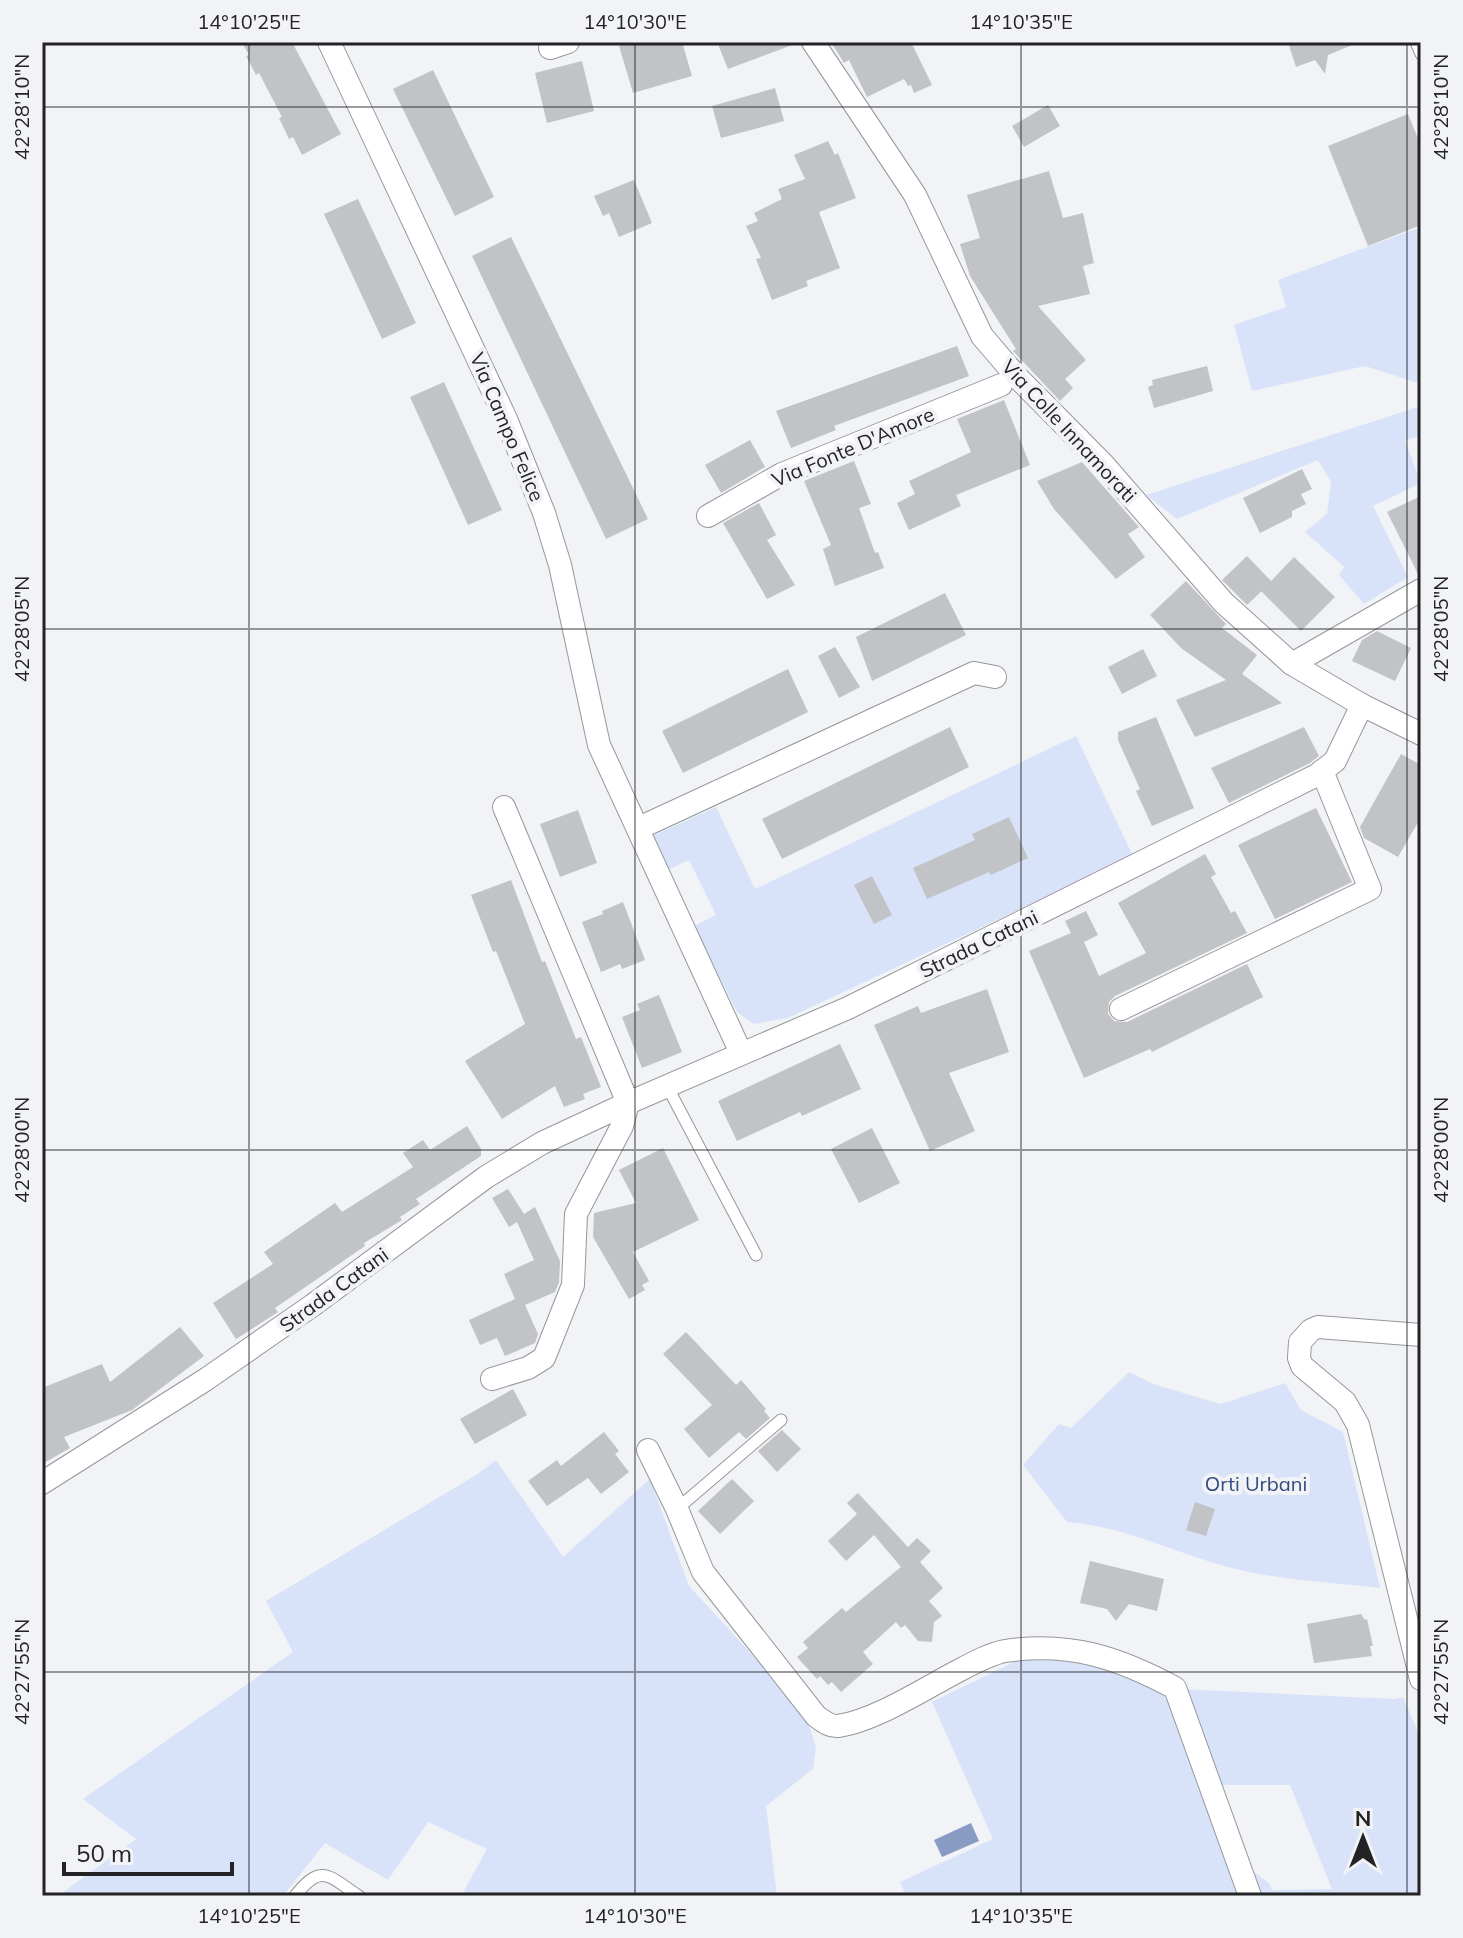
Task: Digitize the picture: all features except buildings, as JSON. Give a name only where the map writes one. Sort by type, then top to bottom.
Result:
[{"type":"street","name":"Via Campo Felice","points":[[329,42],[506,419],[544,513],[560,565],[599,745],[741,1053]]},
{"type":"street","name":"Via Colle Innamorati","points":[[813,42],[915,195],[982,336],[1103,464],[1224,603],[1292,664],[1362,705],[1421,734]]},
{"type":"street","points":[[982,336],[995,377],[1001,385],[1058,434],[1070,432]]},
{"type":"street","name":"Via Fonte D'Amore","points":[[708,516],[782,474],[1001,385]]},
{"type":"street","points":[[1292,664],[1421,590]]},
{"type":"street","points":[[639,828],[974,673],[995,677]]},
{"type":"street","name":"Strada Catani","points":[[42,1483],[115,1439],[313,1305],[514,1159],[573,1127],[848,1008],[1322,771],[1335,761],[1362,705]]},
{"type":"street","points":[[1121,1009],[1370,889],[1322,771]]},
{"type":"street","points":[[492,1379],[528,1368],[544,1358],[573,1285],[576,1214],[622,1126],[628,1103],[504,807]]},
{"type":"street","points":[[1421,1335],[1318,1327],[1305,1335],[1298,1350],[1302,1366],[1345,1402],[1358,1425],[1411,1595],[1421,1679]]},
{"type":"street","points":[[648,1450],[703,1572],[716,1592],[816,1716],[826,1723],[836,1726],[877,1713],[981,1659],[1002,1651],[1027,1648],[1059,1647],[1099,1655],[1140,1669],[1175,1688],[1250,1896]]},
{"type":"lane","points":[[1416,42],[1421,54]]},
{"type":"lane","points":[[667,1086],[756,1255]]},
{"type":"lane","points":[[677,1509],[781,1420]]},
{"type":"lane","points":[[295,1896],[309,1879],[326,1875],[359,1896]]},
{"type":"green space","points":[[1421,227],[1421,384],[1365,366],[1252,391],[1234,325],[1286,307],[1278,280]]},
{"type":"green space","points":[[1421,406],[1421,436],[1405,440],[1421,483],[1373,506],[1408,577],[1364,604],[1339,575],[1344,567],[1305,532],[1327,514],[1331,482],[1318,460],[1177,519],[1146,495]]},
{"type":"green space","points":[[1076,736],[1133,856],[788,1018],[754,1024],[737,1012],[694,926],[716,915],[689,860],[667,870],[652,836],[716,807],[755,889]]},
{"type":"green space","name":"Orti Urbani","points":[[1129,1372],[1153,1384],[1221,1404],[1285,1383],[1301,1410],[1343,1432],[1380,1588],[1240,1570],[1126,1533],[1067,1522],[1023,1465],[1059,1424],[1071,1428]]},
{"type":"green space","points":[[496,1460],[563,1557],[650,1479],[689,1586],[778,1683],[808,1722],[816,1747],[813,1769],[766,1806],[777,1896],[461,1896],[487,1849],[428,1822],[388,1880],[325,1843],[283,1896],[58,1896],[136,1839],[83,1799],[293,1652],[266,1601]]},
{"type":"green space","points":[[1026,1656],[1082,1661],[1128,1671],[1160,1691],[1177,1710],[1228,1853],[1269,1883],[1272,1890],[1332,1889],[1290,1785],[1215,1785],[1179,1689],[1403,1697],[1421,1739],[1421,1896],[906,1896],[900,1882],[993,1839],[932,1702]]},
{"type":"water","points":[[971,1823],[979,1841],[942,1857],[934,1840]]}]
